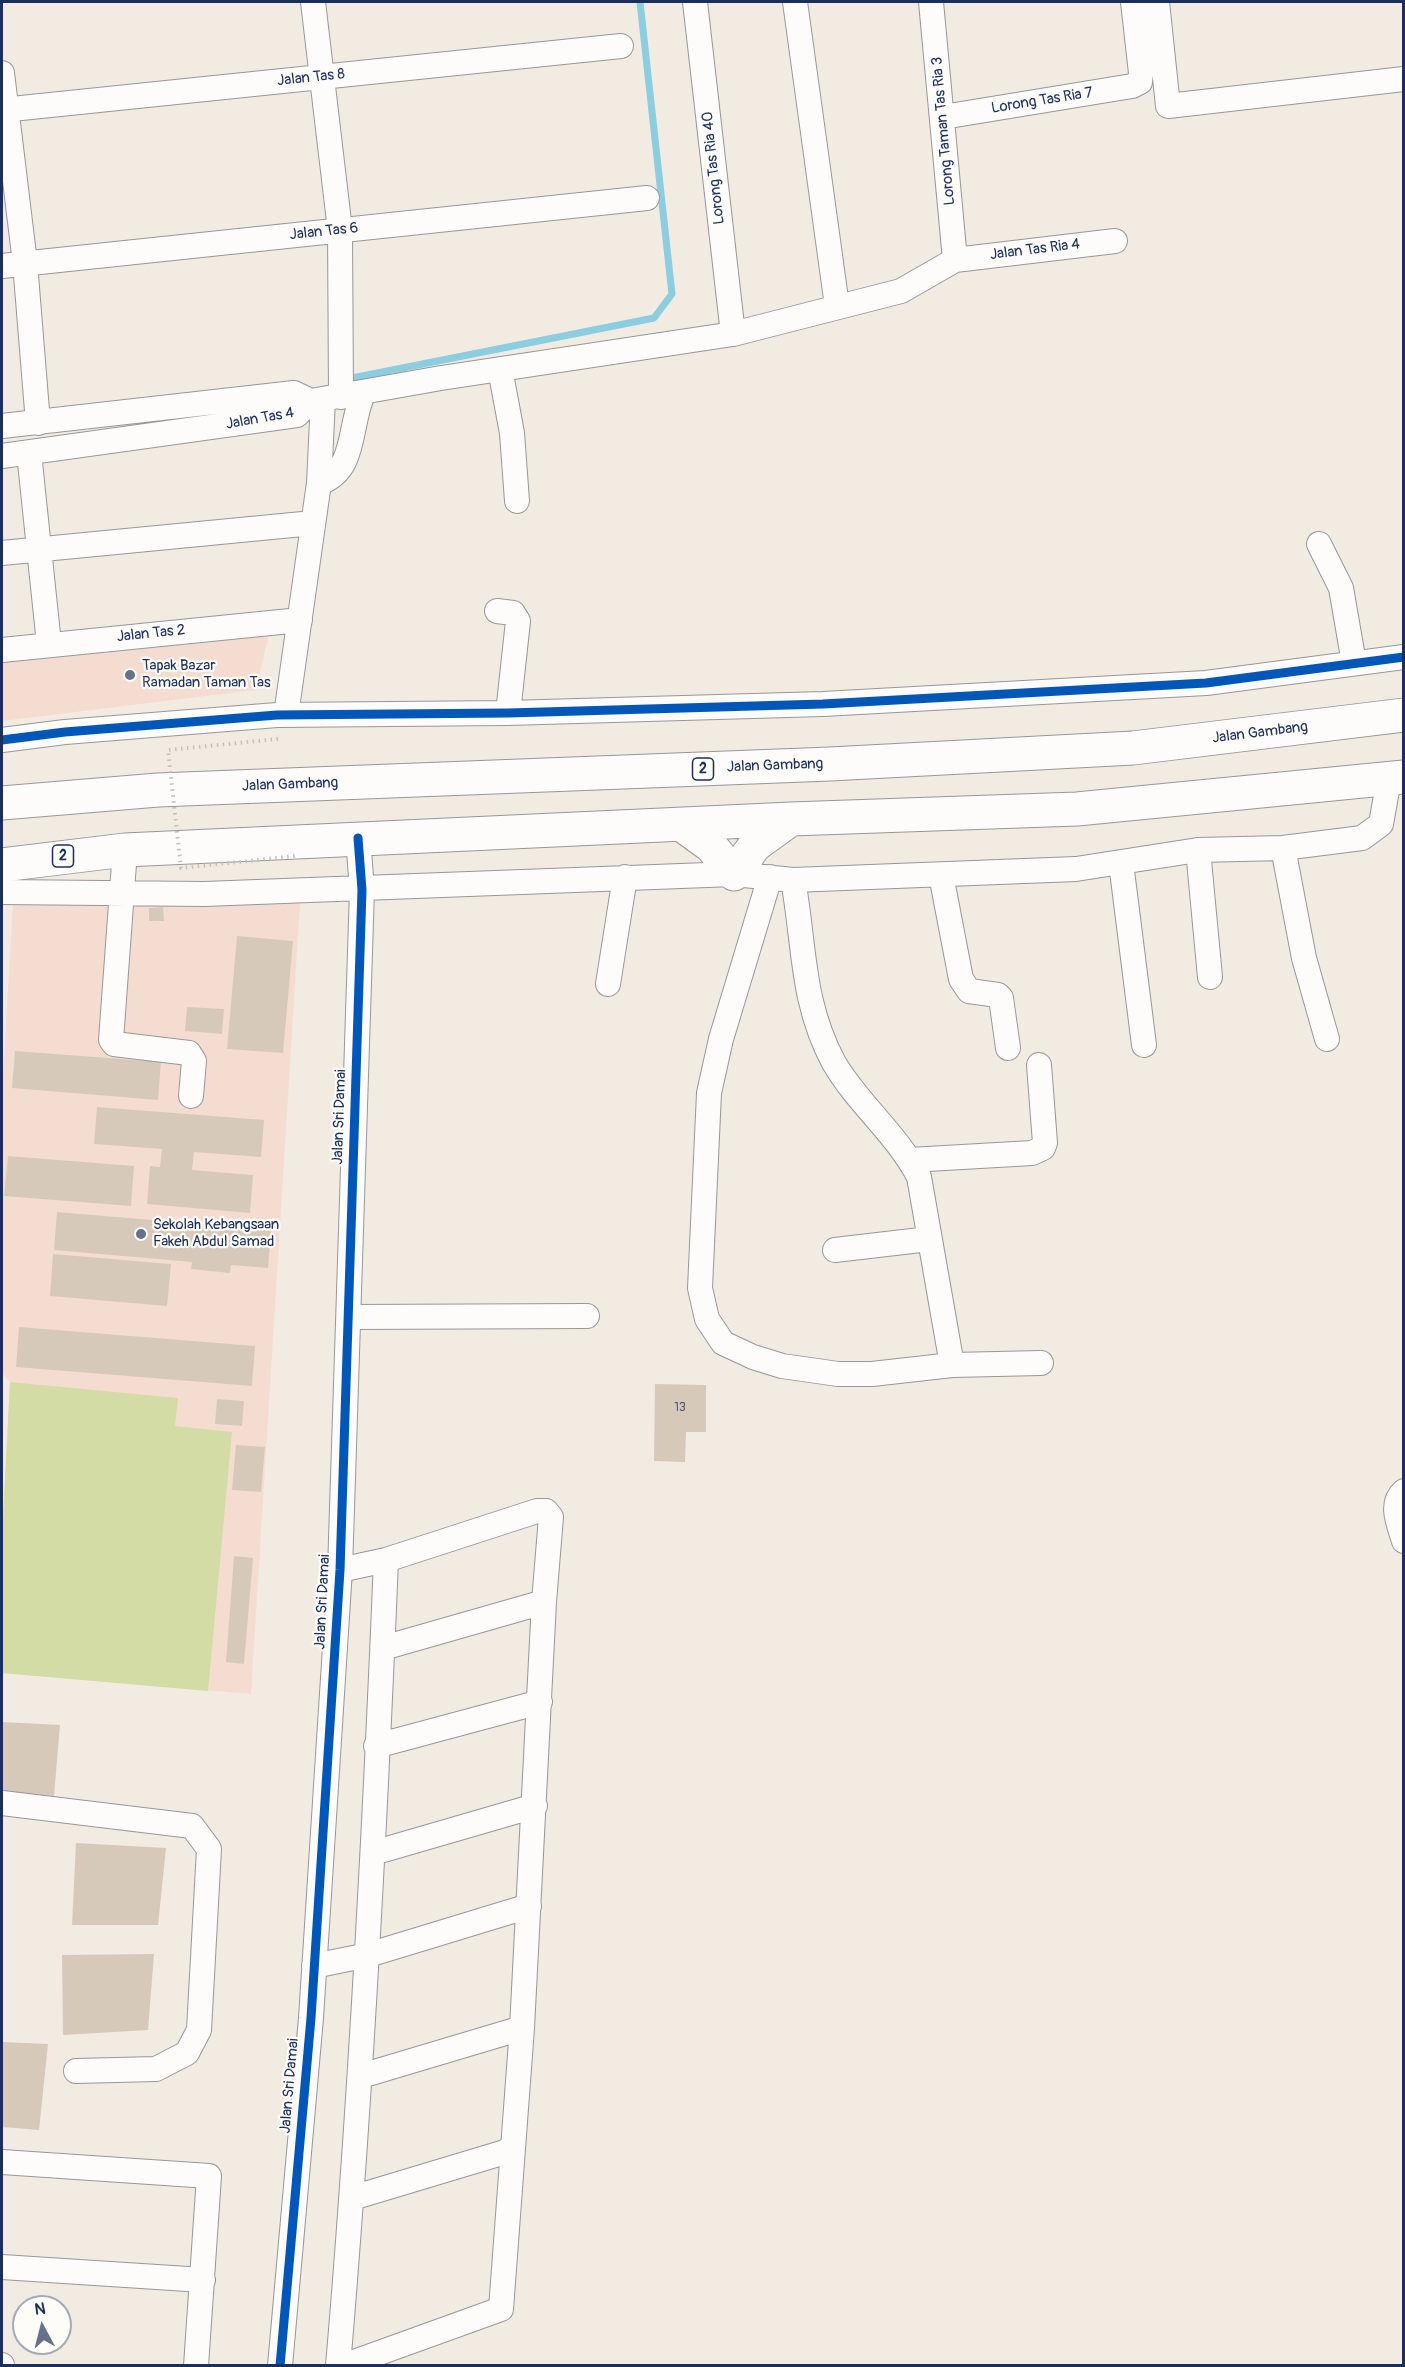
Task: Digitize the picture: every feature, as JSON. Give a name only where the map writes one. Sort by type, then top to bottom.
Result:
[{"type":"highway","name":"Jalan Gambang","points":[[2,803],[158,790],[818,764],[1121,748],[1404,715]]},
{"type":"highway","name":"2","points":[[2,865],[125,850],[792,819],[1077,809],[1396,778]]},
{"type":"highway","points":[[682,825],[711,846],[734,874],[756,845],[792,819]]},
{"type":"street","points":[[286,716],[319,483],[335,397],[340,230],[313,2]]},
{"type":"street","name":"Lorong Tas Ria 40","points":[[695,2],[733,334]]},
{"type":"street","points":[[795,2],[837,306]]},
{"type":"street","name":"Lorong Taman Tas Ria 3","points":[[931,2],[956,260]]},
{"type":"street","name":"Lorong Tas Ria 7","points":[[943,117],[1132,86],[1140,82],[1133,2]]},
{"type":"street","points":[[1156,2],[1168,106],[1404,79]]},
{"type":"street","name":"Jalan Tas 8","points":[[3,110],[621,46]]},
{"type":"street","points":[[2,73],[13,264],[38,423]]},
{"type":"street","name":"Jalan Tas 6","points":[[13,264],[647,198]]},
{"type":"street","name":"Jalan Tas Ria 4","points":[[956,260],[1115,241]]},
{"type":"street","points":[[335,397],[500,369],[733,334],[901,291],[956,260]]},
{"type":"street","points":[[500,369],[512,433],[517,501]]},
{"type":"street","name":"Jalan Tas 4","points":[[2,426],[294,393],[335,397]]},
{"type":"street","points":[[319,483],[334,477],[344,465],[357,406],[335,397]]},
{"type":"street","name":"Jalan Tas 4","points":[[2,456],[297,416],[335,397]]},
{"type":"street","points":[[29,453],[49,644]]},
{"type":"street","points":[[2,553],[313,523]]},
{"type":"street","points":[[1319,544],[1341,588],[1354,663]]},
{"type":"street","points":[[497,611],[513,613],[518,621],[508,713]]},
{"type":"street","name":"Jalan Tas 2","points":[[2,650],[300,620]]},
{"type":"street","points":[[2,740],[65,732],[286,716],[508,713],[824,704],[1206,683],[1404,657]]},
{"type":"street","points":[[2,892],[194,895],[362,890],[625,877],[734,874],[781,879],[1076,869],[1198,850],[1283,848],[1362,838],[1374,832],[1381,824],[1396,778]]},
{"type":"street","name":"Jalan Sri Damai","points":[[280,2366],[314,1966],[340,1570],[362,890],[358,838]]},
{"type":"street","points":[[1283,848],[1304,958],[1327,1039]]},
{"type":"street","points":[[125,850],[111,1040],[114,1044],[189,1053],[194,1061],[191,1096]]},
{"type":"street","points":[[1198,850],[1210,977]]},
{"type":"street","points":[[1121,863],[1144,1046]]},
{"type":"street","points":[[940,875],[961,979],[969,992],[998,995],[1001,998],[1008,1048]]},
{"type":"street","points":[[608,984],[625,877]]},
{"type":"street","points":[[781,879],[801,924],[808,998],[814,1021],[846,1081],[910,1160],[919,1178],[952,1365]]},
{"type":"street","points":[[781,879],[722,1039],[709,1093],[700,1288],[707,1319],[723,1343],[753,1357],[782,1366],[838,1374],[872,1374],[952,1365],[1041,1363]]},
{"type":"street","points":[[910,1160],[1032,1153],[1043,1148],[1045,1143],[1039,1065]]},
{"type":"street","points":[[835,1250],[930,1239]]},
{"type":"street","points":[[349,1317],[587,1316]]},
{"type":"street","points":[[1404,1491],[1397,1498],[1395,1505],[1404,1541]]},
{"type":"street","points":[[340,1570],[386,1560],[537,1510],[549,1514],[522,2028],[501,2309],[343,2366]]},
{"type":"street","points":[[338,2366],[361,2076],[386,1560]]},
{"type":"street","points":[[383,1648],[544,1602]]},
{"type":"street","points":[[376,1746],[540,1702]]},
{"type":"street","points":[[2,1803],[192,1826],[208,1850],[199,2030],[187,2054],[156,2069],[76,2071]]},
{"type":"street","points":[[373,1853],[535,1806]]},
{"type":"street","points":[[314,1966],[368,1955],[529,1906]]},
{"type":"street","points":[[361,2076],[522,2028]]},
{"type":"street","points":[[352,2198],[512,2148]]},
{"type":"street","points":[[2,2162],[210,2176],[196,2366]]},
{"type":"street","points":[[2,2267],[203,2280]]},
{"type":"path","points":[[278,739],[168,750],[181,868],[296,856]]},
{"type":"shaded area","name":"Tapak Bazar Ramadan Taman Tas","points":[[269,635],[255,690],[2,721],[2,661]]},
{"type":"shaded area","name":"Sekolah Kebangsaan Fakeh Abdul Samad","points":[[13,903],[300,903],[251,1694],[2,1673],[2,1538],[10,1382],[2,1373],[2,1094]]},
{"type":"green space","points":[[10,1382],[178,1398],[175,1426],[232,1432],[208,1691],[2,1673],[2,1538]]},
{"type":"building","points":[[163,907],[164,921],[149,921],[149,908]]},
{"type":"building","points":[[237,936],[293,941],[283,1053],[227,1049]]},
{"type":"building","points":[[187,1007],[224,1009],[222,1034],[185,1031]]},
{"type":"building","points":[[15,1051],[161,1062],[158,1100],[12,1088]]},
{"type":"building","points":[[97,1107],[264,1120],[261,1157],[194,1152],[192,1170],[253,1175],[250,1213],[147,1204],[150,1166],[160,1167],[162,1149],[94,1144]]},
{"type":"building","points":[[8,1156],[134,1166],[131,1206],[4,1196]]},
{"type":"building","points":[[57,1212],[271,1230],[268,1268],[231,1265],[230,1273],[191,1269],[192,1262],[54,1250]]},
{"type":"building","points":[[53,1254],[171,1264],[167,1306],[50,1296]]},
{"type":"building","points":[[19,1327],[255,1346],[252,1386],[16,1367]]},
{"type":"building","points":[[655,1384],[706,1385],[706,1432],[686,1432],[685,1462],[654,1461]]},
{"type":"building","points":[[217,1399],[244,1401],[242,1426],[215,1424]]},
{"type":"building","points":[[236,1445],[265,1447],[261,1492],[232,1490]]},
{"type":"building","points":[[234,1556],[253,1558],[244,1664],[226,1662]]},
{"type":"building","points":[[2,1722],[60,1725],[54,1796],[2,1792]]},
{"type":"building","points":[[76,1843],[166,1848],[158,1925],[72,1925]]},
{"type":"building","points":[[154,1954],[148,2030],[63,2035],[62,1955]]},
{"type":"building","points":[[2,2042],[48,2044],[39,2130],[2,2127]]},
{"type":"waterway","points":[[352,378],[654,318],[672,294],[640,2]]},
{"type":"cycle path","points":[[2,740],[65,732],[277,715],[508,713],[823,704],[1206,683],[1404,657]]},
{"type":"cycle path","points":[[280,2366],[311,2018],[340,1570],[362,890],[358,838]]},
{"type":"place","name":"Tapak Bazar Ramadan Taman Tas","points":[[130,675]]},
{"type":"place","name":"Sekolah Kebangsaan Fakeh Abdul Samad","points":[[141,1234]]}]
